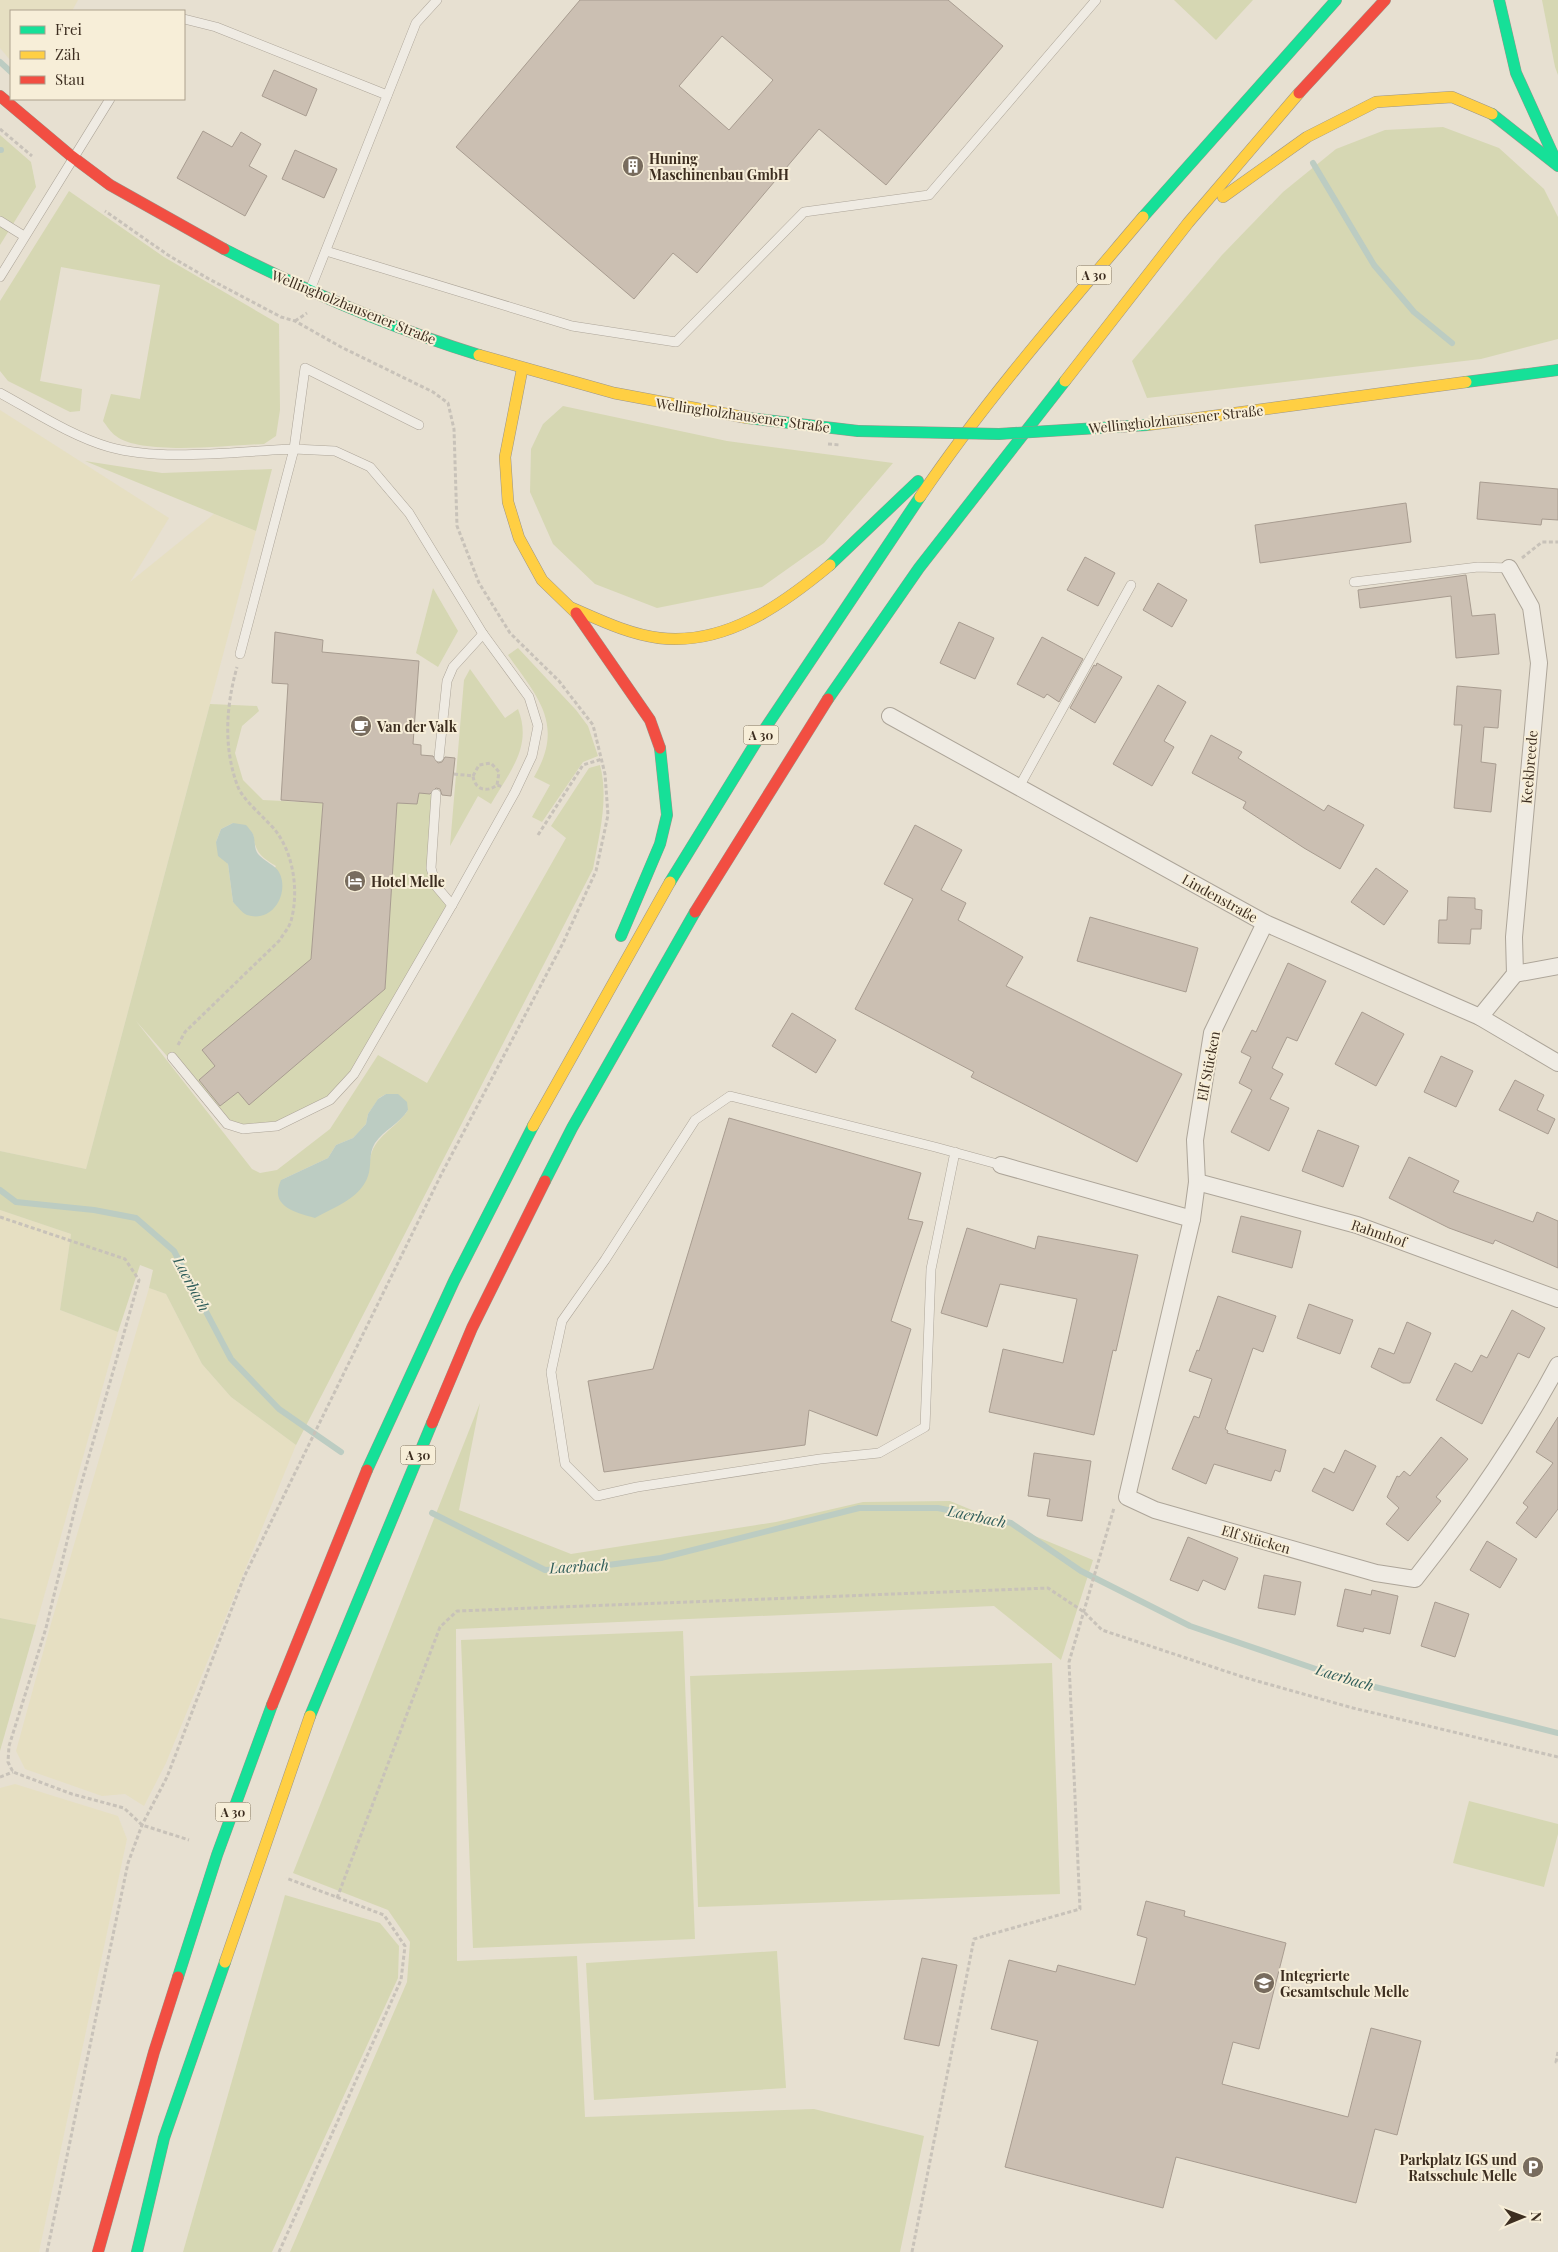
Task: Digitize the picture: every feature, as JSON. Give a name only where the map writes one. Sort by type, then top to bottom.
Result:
[{"type":"main road","name":"A 30","points":[[98,2252],[127,2138],[197,1914],[274,1693],[338,1536],[404,1384],[493,1199],[578,1038],[702,826],[816,650],[959,442],[1096,273],[1202,148],[1336,0]]},
{"type":"main road","name":"A 30","points":[[137,2252],[164,2138],[317,1695],[472,1328],[572,1128],[681,936],[819,712],[919,568],[1188,223],[1290,103],[1385,0]]},
{"type":"main road","points":[[1499,0],[1499,7],[1516,73],[1558,165]]},
{"type":"main road","name":"Wellingholzhausener Straße","points":[[0,96],[73,159],[164,218],[277,276],[429,339],[522,370],[674,406],[754,419],[858,430],[999,434],[1147,425],[1558,370]]},
{"type":"main road","points":[[1188,223],[1307,137],[1376,102],[1452,97],[1493,114],[1558,165]]},
{"type":"main road","points":[[522,370],[505,457],[508,502],[519,538],[542,580],[572,608],[650,720],[662,752],[667,815],[660,844],[616,950]]},
{"type":"main road","points":[[572,608],[616,628],[662,638],[710,636],[759,617],[823,572],[959,442]]},
{"type":"main road","points":[[578,1038],[608,967]]},
{"type":"street","name":"Keekbreede","points":[[1509,568],[1531,607],[1539,663],[1514,937],[1515,974]]},
{"type":"street","name":"Lindenstraße","points":[[890,716],[1264,923],[1480,1017],[1558,1063]]},
{"type":"street","name":"Elf Stücken","points":[[1264,923],[1212,1033],[1195,1140],[1197,1182],[1192,1218],[1128,1498],[1155,1510],[1376,1573],[1415,1579],[1456,1527],[1540,1399],[1558,1365]]},
{"type":"street","points":[[1480,1017],[1515,974],[1558,966]]},
{"type":"street","points":[[1001,1165],[1192,1218]]},
{"type":"street","name":"Rahmhof","points":[[1197,1182],[1357,1225],[1558,1299]]},
{"type":"lane","points":[[310,290],[416,23],[437,0]]},
{"type":"lane","points":[[326,251],[572,326],[676,342],[804,212],[929,195],[1096,0]]},
{"type":"lane","points":[[185,19],[216,27],[387,95]]},
{"type":"lane","points":[[0,278],[24,236],[109,100]]},
{"type":"lane","points":[[0,221],[24,236]]},
{"type":"lane","points":[[240,654],[294,449],[305,368],[419,425]]},
{"type":"lane","points":[[0,393],[79,436],[110,447],[151,454],[294,449],[335,451],[370,467],[409,513],[483,634],[529,697],[538,726],[532,756],[515,792],[354,1074],[330,1100],[277,1126],[243,1129],[227,1124],[172,1057]]},
{"type":"lane","points":[[1354,582],[1478,567],[1509,568]]},
{"type":"lane","points":[[1018,787],[1130,584]]},
{"type":"lane","points":[[439,757],[447,681],[453,667],[483,634]]},
{"type":"lane","points":[[436,794],[431,868],[436,886],[452,905]]},
{"type":"lane","points":[[955,1152],[931,1269],[925,1427],[878,1453],[820,1459],[637,1487],[597,1496],[565,1464],[551,1372],[562,1320],[605,1260],[695,1120],[730,1096],[955,1152],[1001,1165]]},
{"type":"path","points":[[1509,568],[1542,542],[1558,542]]},
{"type":"path","points":[[172,1057],[185,1032],[280,940],[291,922],[296,891],[290,860],[277,832],[238,789],[231,761],[227,730],[229,696],[240,654]]},
{"type":"path","points":[[538,834],[583,765],[602,759]]},
{"type":"path","points":[[491,763],[499,772],[497,784],[489,790],[481,789],[474,782],[472,776],[479,765],[491,763]]},
{"type":"path","points":[[454,774],[472,776]]},
{"type":"path","points":[[497,784],[515,792]]},
{"type":"path","points":[[0,1217],[125,1259],[139,1280],[80,1488],[46,1628],[9,1746],[8,1762],[13,1772]]},
{"type":"path","points":[[47,2252],[128,1863],[142,1825],[167,1777],[244,1576],[319,1423]]},
{"type":"path","points":[[912,2252],[974,1939],[1080,1909],[1069,1662],[1115,1505]]},
{"type":"path","points":[[337,1898],[440,1627],[457,1611],[1048,1588],[1084,1612],[1102,1630],[1243,1677],[1353,1708],[1558,1757]]},
{"type":"path","points":[[0,1777],[13,1772],[72,1794],[124,1808],[142,1825],[189,1840]]},
{"type":"path","points":[[279,2252],[401,1980],[405,1946],[384,1915],[286,1878]]},
{"type":"path","points":[[1558,2052],[1556,2062],[1558,2062]]},
{"type":"shaded area","points":[[0,0],[78,0],[73,10],[10,10],[10,60],[0,48]]},
{"type":"shaded area","points":[[0,410],[169,518],[130,582],[214,514],[256,531],[86,1169],[0,1151]]},
{"type":"shaded area","points":[[233,823],[247,826],[253,834],[258,854],[277,869],[281,876],[281,896],[269,913],[255,916],[247,915],[233,902],[228,864],[218,856],[216,842],[221,829]]},
{"type":"shaded area","points":[[386,1094],[398,1094],[407,1102],[408,1110],[375,1143],[368,1176],[359,1191],[346,1202],[315,1218],[292,1210],[281,1202],[278,1196],[278,1189],[281,1180],[328,1158],[336,1145],[353,1138],[366,1124],[368,1114],[378,1099]]},
{"type":"shaded area","points":[[0,1210],[71,1234],[60,1310],[118,1332],[36,1625],[0,1618]]},
{"type":"shaded area","points":[[149,1288],[166,1294],[202,1364],[231,1397],[296,1445],[166,1763],[144,1806],[125,1794],[102,1796],[25,1769],[16,1751],[50,1627]]},
{"type":"shaded area","points":[[15,1784],[118,1816],[127,1839],[39,2252],[0,2252],[0,1788]]},
{"type":"green space","points":[[1174,0],[1253,0],[1216,40]]},
{"type":"green space","points":[[1542,0],[1558,0],[1558,75],[1555,67]]},
{"type":"green space","points":[[1443,127],[1499,148],[1544,189],[1558,217],[1558,339],[1481,359],[1147,398],[1132,361],[1222,255],[1283,192],[1336,149],[1385,130]]},
{"type":"green space","points":[[0,135],[31,162],[36,187],[0,245]]},
{"type":"green space","points":[[69,191],[164,257],[279,324],[280,410],[276,436],[264,444],[165,448],[128,442],[112,433],[103,421],[111,394],[140,399],[160,285],[61,267],[40,381],[82,389],[80,411],[70,412],[8,381],[0,371],[0,301]]},
{"type":"green space","points":[[563,406],[727,441],[893,463],[824,543],[762,587],[657,608],[595,584],[553,544],[530,492],[531,449],[543,424]]},
{"type":"green space","points":[[85,461],[162,473],[272,469],[256,531]]},
{"type":"green space","points":[[433,588],[458,631],[438,667],[416,653]]},
{"type":"green space","points":[[518,648],[576,710],[588,726],[598,756],[583,762],[542,822],[532,817],[550,785],[534,777],[543,758],[547,742],[547,726],[544,712],[538,699],[508,655]]},
{"type":"green space","points":[[470,669],[505,718],[518,709],[523,735],[517,759],[491,804],[478,796],[450,846],[464,680]]},
{"type":"green space","points":[[210,704],[257,706],[259,711],[242,726],[235,753],[243,780],[263,800],[323,803],[311,959],[202,1050],[215,1066],[199,1080],[220,1106],[238,1092],[249,1104],[385,989],[397,803],[417,804],[419,793],[436,794],[431,868],[436,886],[452,905],[354,1074],[330,1100],[277,1126],[243,1129],[227,1124],[136,1021],[252,1169],[260,1173],[277,1170],[330,1129],[378,1055],[427,1083],[566,838],[551,826],[589,768],[600,765],[604,791],[593,869],[296,1445],[231,1397],[202,1364],[166,1294],[149,1288],[153,1270],[140,1265],[118,1332],[60,1310],[71,1234],[0,1210],[0,1151],[86,1169]],"holes":[[[233,823],[253,834],[257,850],[266,860],[276,866],[247,914],[233,902],[228,864],[216,842],[221,829]],[[386,1094],[408,1110],[380,1139],[372,1152],[370,1160],[281,1180],[328,1158],[336,1145],[353,1138],[366,1124],[368,1114],[379,1098]]]},
{"type":"green space","points":[[480,1403],[459,1510],[571,1554],[776,1522],[863,1502],[950,1501],[1093,1560],[1061,1660],[994,1606],[456,1629],[457,1961],[577,1956],[585,2117],[814,2109],[924,2136],[900,2252],[290,2252],[407,1982],[410,1942],[388,1910],[293,1873]]},
{"type":"green space","points":[[0,1618],[36,1625],[0,1751]]},
{"type":"green space","points":[[683,1631],[695,1939],[473,1948],[461,1640]]},
{"type":"green space","points":[[1052,1663],[1060,1894],[698,1907],[690,1676]]},
{"type":"green space","points":[[1469,1801],[1558,1824],[1558,1834],[1544,1887],[1453,1863]]},
{"type":"green space","points":[[285,1895],[380,1923],[399,1946],[398,1978],[272,2252],[183,2252]]},
{"type":"green space","points":[[777,1951],[786,2088],[594,2100],[586,1963]]},
{"type":"building","name":"Huning Maschinenbau GmbH","points":[[580,0],[948,0],[1003,46],[886,185],[819,129],[697,273],[673,253],[634,299],[456,147]],"holes":[[[722,36],[773,80],[729,130],[679,86]]]},
{"type":"building","points":[[274,70],[317,89],[306,116],[262,96]]},
{"type":"building","points":[[203,131],[232,147],[241,132],[261,144],[249,166],[267,176],[245,216],[177,178]]},
{"type":"building","points":[[295,150],[337,169],[324,198],[282,179]]},
{"type":"building","points":[[1480,482],[1558,489],[1558,520],[1542,519],[1541,525],[1477,519]]},
{"type":"building","points":[[1406,503],[1411,542],[1260,563],[1255,525]]},
{"type":"building","points":[[1085,557],[1115,573],[1098,606],[1067,590]]},
{"type":"building","points":[[1466,575],[1472,616],[1495,614],[1499,654],[1456,658],[1451,596],[1360,608],[1358,590]]},
{"type":"building","points":[[1158,583],[1187,600],[1172,627],[1143,610]]},
{"type":"building","points":[[959,622],[994,638],[975,679],[940,663]]},
{"type":"building","name":"Hotel Melle","points":[[275,632],[323,640],[322,652],[419,661],[413,744],[421,745],[421,755],[433,756],[438,763],[442,762],[445,757],[455,758],[451,796],[442,795],[440,789],[436,788],[430,794],[419,793],[417,804],[397,803],[385,989],[249,1105],[238,1092],[220,1106],[199,1080],[215,1066],[202,1050],[311,959],[323,803],[281,800],[288,684],[272,683]]},
{"type":"building","points":[[1042,637],[1083,659],[1059,702],[1047,694],[1044,698],[1017,684]]},
{"type":"building","points":[[1097,663],[1122,677],[1095,723],[1070,708],[1094,665],[1096,666]]},
{"type":"building","points":[[1158,685],[1186,702],[1164,741],[1174,747],[1152,786],[1113,764]]},
{"type":"building","points":[[1457,686],[1501,690],[1498,728],[1484,727],[1481,762],[1496,764],[1491,812],[1454,808],[1462,725],[1454,725]]},
{"type":"building","points":[[1211,735],[1242,752],[1238,758],[1324,811],[1328,805],[1364,825],[1340,869],[1243,808],[1246,802],[1192,773]]},
{"type":"building","points":[[915,825],[962,850],[941,890],[966,903],[958,920],[1023,957],[1006,986],[1182,1074],[1137,1162],[971,1077],[974,1072],[855,1009],[913,899],[884,884]]},
{"type":"building","points":[[1376,868],[1408,891],[1384,925],[1351,902]]},
{"type":"building","points":[[1448,897],[1475,898],[1475,909],[1482,910],[1481,929],[1471,929],[1470,944],[1438,943],[1439,920],[1447,920]]},
{"type":"building","points":[[1090,917],[1198,948],[1186,992],[1077,961]]},
{"type":"building","points":[[1288,963],[1326,981],[1297,1041],[1287,1037],[1272,1068],[1283,1074],[1270,1099],[1289,1108],[1269,1151],[1231,1132],[1252,1090],[1239,1083],[1251,1057],[1241,1052],[1252,1030],[1256,1032]]},
{"type":"building","points":[[1362,1012],[1404,1034],[1376,1086],[1335,1064]]},
{"type":"building","points":[[792,1013],[836,1040],[816,1073],[772,1046]]},
{"type":"building","points":[[1441,1056],[1473,1071],[1456,1107],[1424,1092]]},
{"type":"building","points":[[1515,1080],[1544,1095],[1537,1110],[1555,1119],[1548,1134],[1499,1110]]},
{"type":"building","points":[[729,1118],[921,1173],[908,1219],[923,1222],[891,1321],[911,1329],[877,1436],[809,1410],[805,1445],[604,1472],[588,1381],[653,1369]]},
{"type":"building","points":[[1318,1130],[1359,1146],[1343,1187],[1302,1171]]},
{"type":"building","points":[[1409,1157],[1459,1181],[1453,1192],[1533,1222],[1537,1212],[1558,1221],[1558,1268],[1495,1240],[1493,1244],[1449,1228],[1389,1198]]},
{"type":"building","points":[[1241,1216],[1301,1231],[1292,1268],[1232,1252]]},
{"type":"building","points":[[967,1228],[1035,1249],[1038,1236],[1138,1255],[1116,1351],[1113,1350],[1094,1435],[989,1412],[1003,1349],[1063,1363],[1077,1299],[1000,1284],[987,1327],[941,1313]]},
{"type":"building","points":[[1218,1296],[1276,1316],[1263,1352],[1253,1348],[1225,1429],[1228,1431],[1227,1433],[1286,1450],[1280,1472],[1275,1470],[1271,1481],[1214,1464],[1206,1484],[1172,1469],[1194,1416],[1199,1418],[1212,1379],[1189,1371],[1197,1350],[1199,1351]]},
{"type":"building","points":[[1309,1304],[1353,1320],[1340,1354],[1297,1338]]},
{"type":"building","points":[[1512,1310],[1545,1328],[1529,1358],[1518,1353],[1482,1424],[1436,1400],[1455,1363],[1472,1372],[1481,1355],[1487,1358]]},
{"type":"building","points":[[1407,1322],[1431,1333],[1410,1383],[1403,1383],[1371,1367],[1379,1348],[1394,1354]]},
{"type":"building","points":[[1558,1417],[1558,1509],[1536,1538],[1516,1523],[1528,1507],[1523,1503],[1553,1463],[1536,1452]]},
{"type":"building","points":[[1441,1437],[1468,1459],[1436,1497],[1441,1501],[1408,1541],[1386,1524],[1399,1508],[1387,1497],[1397,1476],[1399,1477],[1404,1471],[1410,1476]]},
{"type":"building","points":[[1345,1450],[1376,1466],[1353,1511],[1312,1491],[1324,1468],[1334,1473]]},
{"type":"building","points":[[1034,1453],[1091,1461],[1082,1521],[1047,1516],[1050,1499],[1028,1496]]},
{"type":"building","points":[[1188,1537],[1238,1558],[1225,1590],[1203,1580],[1198,1591],[1170,1580]]},
{"type":"building","points":[[1487,1541],[1517,1559],[1500,1588],[1470,1570]]},
{"type":"building","points":[[1264,1575],[1301,1582],[1295,1615],[1258,1608]]},
{"type":"building","points":[[1345,1589],[1371,1595],[1372,1590],[1398,1596],[1390,1634],[1364,1628],[1363,1632],[1337,1626]]},
{"type":"building","points":[[1435,1602],[1469,1614],[1455,1657],[1421,1646]]},
{"type":"building","points":[[1146,1901],[1185,1911],[1184,1916],[1286,1943],[1259,2049],[1233,2042],[1222,2084],[1348,2117],[1371,2028],[1421,2041],[1397,2135],[1375,2129],[1356,2203],[1176,2157],[1163,2208],[1005,2167],[1038,2041],[991,2029],[1009,1960],[1056,1972],[1058,1965],[1135,1985],[1147,1938],[1137,1935]]},
{"type":"building","points":[[922,1958],[957,1965],[939,2046],[904,2039]]},
{"type":"waterway","points":[[0,62],[10,71]]},
{"type":"waterway","points":[[1313,163],[1374,265],[1414,312],[1452,343]]},
{"type":"waterway","name":"Laerbach","points":[[0,1190],[16,1202],[94,1210],[136,1218],[174,1251],[231,1359],[279,1409],[341,1452]]},
{"type":"waterway","name":"Laerbach","points":[[432,1513],[545,1570],[593,1567],[661,1558],[859,1508],[938,1508],[1011,1523],[1081,1571],[1190,1626],[1351,1681],[1558,1733]]},
{"type":"traffic: fast","points":[[1143,217],[1336,0]]},
{"type":"traffic: fast","points":[[1499,0],[1516,73],[1556,161]]},
{"type":"traffic: fast","points":[[1492,114],[1558,166]]},
{"type":"traffic: fast","points":[[224,249],[349,308],[479,355]]},
{"type":"traffic: fast","points":[[1466,382],[1558,370]]},
{"type":"traffic: fast","points":[[828,699],[919,568],[1065,381]]},
{"type":"traffic: fast","points":[[748,418],[858,431]]},
{"type":"traffic: fast","points":[[858,431],[999,434],[1147,425]]},
{"type":"traffic: fast","points":[[830,565],[918,481]]},
{"type":"traffic: fast","points":[[670,882],[758,739],[920,497]]},
{"type":"traffic: fast","points":[[621,936],[660,844],[667,815],[660,748]]},
{"type":"traffic: fast","points":[[545,1181],[572,1128],[695,912]]},
{"type":"traffic: fast","points":[[367,1470],[454,1281],[533,1126]]},
{"type":"traffic: fast","points":[[310,1716],[432,1423]]},
{"type":"traffic: fast","points":[[178,1977],[217,1855],[272,1705]]},
{"type":"traffic: fast","points":[[137,2252],[164,2138],[225,1962]]},
{"type":"traffic: slow","points":[[1065,381],[1188,223],[1299,93]]},
{"type":"traffic: slow","points":[[1223,197],[1307,137],[1376,102],[1452,97],[1492,114]]},
{"type":"traffic: slow","points":[[920,497],[972,424],[1056,319],[1143,217]]},
{"type":"traffic: slow","points":[[479,355],[614,393],[748,418]]},
{"type":"traffic: slow","points":[[522,370],[505,457],[508,502],[519,538],[542,580],[576,613]]},
{"type":"traffic: slow","points":[[1147,425],[1466,382]]},
{"type":"traffic: slow","points":[[572,608],[614,626],[648,636],[683,639],[707,636],[751,620],[772,608],[830,565]]},
{"type":"traffic: slow","points":[[533,1126],[670,882]]},
{"type":"traffic: slow","points":[[225,1962],[310,1716]]},
{"type":"traffic: jam","points":[[1299,93],[1385,0]]},
{"type":"traffic: jam","points":[[0,96],[70,155],[110,185],[224,249]]},
{"type":"traffic: jam","points":[[576,613],[650,720],[660,748]]},
{"type":"traffic: jam","points":[[695,912],[828,699]]},
{"type":"traffic: jam","points":[[432,1423],[472,1328],[545,1181]]},
{"type":"traffic: jam","points":[[272,1705],[367,1470]]},
{"type":"traffic: jam","points":[[98,2252],[154,2052],[178,1977]]},
{"type":"place","name":"Huning Maschinenbau GmbH","points":[[633,166]]},
{"type":"place","name":"Van der Valk","points":[[361,726]]},
{"type":"place","name":"Hotel Melle","points":[[355,881]]},
{"type":"place","name":"Integrierte Gesamtschule Melle","points":[[1264,1983]]},
{"type":"place","name":"Parkplatz IGS und Ratsschule Melle","points":[[1533,2167]]}]
